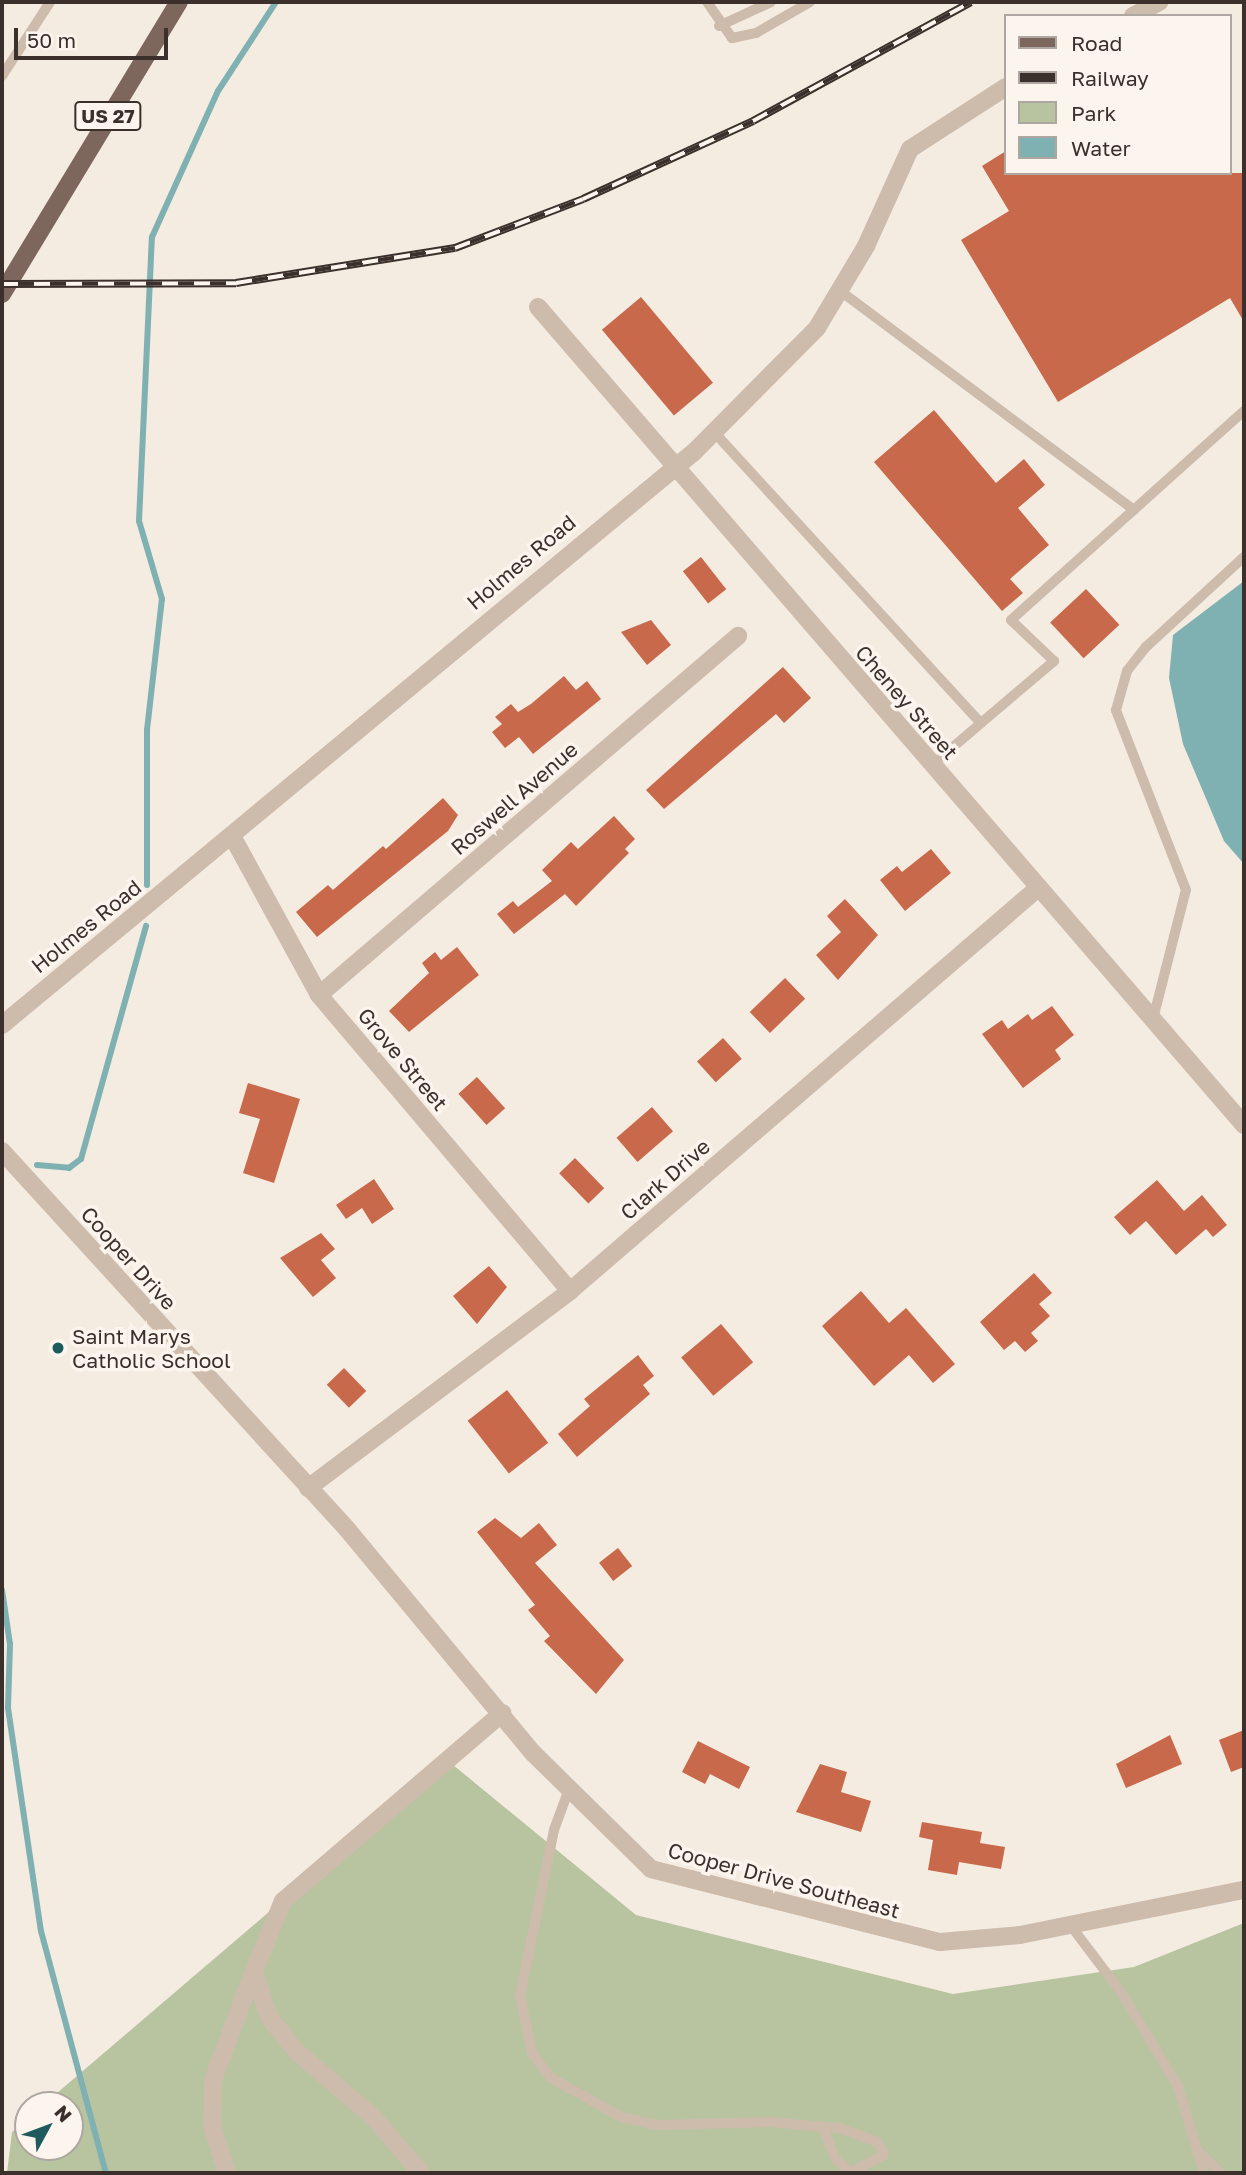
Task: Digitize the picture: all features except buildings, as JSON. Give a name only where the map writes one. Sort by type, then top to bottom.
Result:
[{"type":"main road","name":"US 27","points":[[2,294],[179,2]]},
{"type":"street","points":[[1137,14],[1159,2]]},
{"type":"street","name":"Holmes Road","points":[[2,1025],[232,836],[713,431],[817,328],[910,149],[1004,88]]},
{"type":"street","name":"Cheney Street","points":[[538,307],[1244,1125]]},
{"type":"street","name":"Roswell Avenue","points":[[319,995],[738,636]]},
{"type":"street","name":"Grove Street","points":[[232,836],[319,995],[570,1291]]},
{"type":"street","name":"Clark Drive","points":[[307,1488],[570,1291],[1038,888]]},
{"type":"street","name":"Cooper Drive","points":[[2,1151],[307,1488]]},
{"type":"street","name":"Cooper Drive Southeast","points":[[307,1488],[569,1790],[651,1869],[838,1921],[940,1942],[1071,1926],[1244,1890]]},
{"type":"street","points":[[227,2173],[212,2124],[213,2080],[283,1901],[502,1713]]},
{"type":"street","points":[[254,1971],[269,2017],[289,2043],[373,2117],[421,2173]]},
{"type":"lane","points":[[2,77],[50,2]]},
{"type":"lane","points":[[707,2],[719,26],[732,38],[756,33],[810,2]]},
{"type":"lane","points":[[719,26],[771,2]]},
{"type":"lane","points":[[839,290],[1134,510]]},
{"type":"lane","points":[[932,765],[1054,661],[1011,620],[1244,411]]},
{"type":"lane","points":[[713,431],[981,723]]},
{"type":"lane","points":[[1153,1020],[1186,890],[1116,710],[1127,671],[1146,647],[1244,557]]},
{"type":"lane","points":[[569,1790],[554,1830],[520,1995],[525,2040],[538,2061],[551,2078],[587,2102],[657,2126],[823,2127],[863,2133],[878,2142],[884,2155],[850,2172],[835,2158],[823,2127]]},
{"type":"lane","points":[[1071,1926],[1122,1992],[1178,2086],[1204,2173]]},
{"type":"lane","points":[[1197,2150],[1221,2173]]},
{"type":"green space","points":[[447,1760],[636,1915],[953,1994],[1134,1967],[1244,1923],[1244,2173],[7,2173],[14,2130],[14,2161],[84,2161],[84,2091],[59,2091]]},
{"type":"water","points":[[1244,581],[1244,864],[1224,841],[1183,744],[1169,678],[1173,635]]},
{"type":"waterway","points":[[147,885],[147,730],[162,599],[139,521],[152,237],[218,91],[276,2]]},
{"type":"waterway","points":[[37,1165],[69,1168],[81,1159],[146,926]]},
{"type":"waterway","points":[[2,1590],[10,1644],[8,1708],[41,1931],[106,2173]]},
{"type":"railway","points":[[2,284],[236,283],[455,248],[583,199],[753,121],[971,2]]},
{"type":"place","name":"Saint Marys Catholic School","points":[[58,1348]]}]
